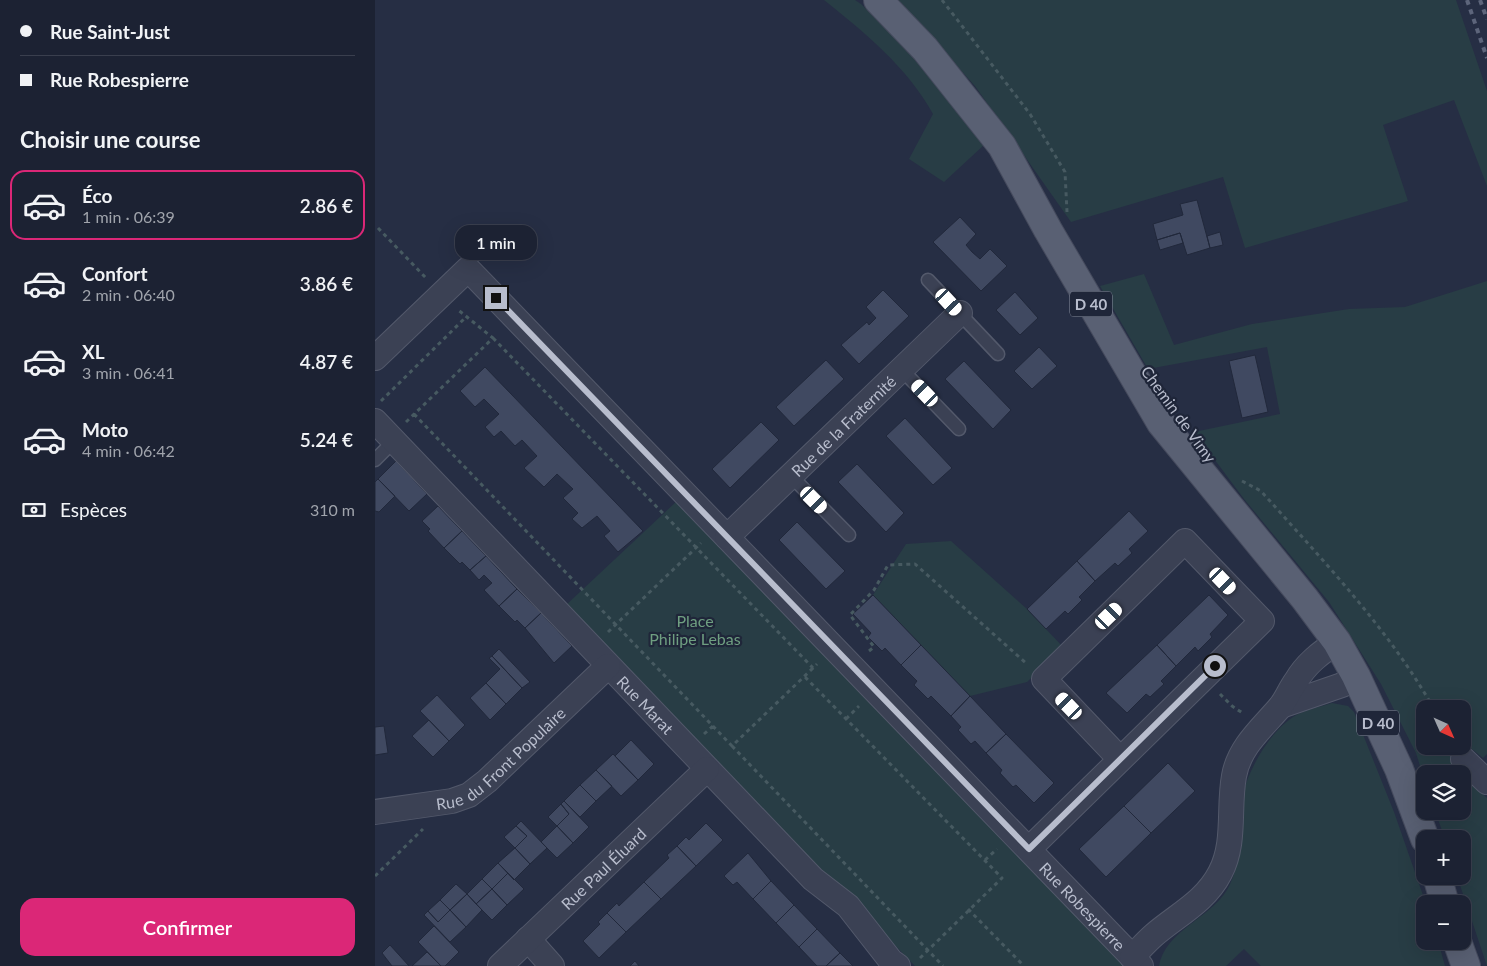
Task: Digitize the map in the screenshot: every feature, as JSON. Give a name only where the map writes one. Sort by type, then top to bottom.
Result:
[{"type":"main road","name":"Chemin de Vimy","points":[[877,0],[925,49],[1002,146],[1048,230],[1161,423],[1305,599],[1337,642],[1356,676]]},
{"type":"main road","name":"D 40","points":[[1356,676],[1399,769],[1422,830]]},
{"type":"street","name":"Rue Robespierre","points":[[375,358],[469,269],[1137,961]]},
{"type":"street","name":"Rue de la Fraternité","points":[[722,532],[791,476],[960,314]]},
{"type":"street","name":"Rue Marat","points":[[380,414],[592,646],[608,666],[813,879],[848,906],[891,961],[898,966]]},
{"type":"street","points":[[1029,849],[1262,621],[1185,541],[1044,679],[1120,759]]},
{"type":"street","points":[[1137,961],[1155,935],[1208,892],[1220,874],[1230,843],[1230,805],[1234,773],[1247,745],[1262,724],[1281,706],[1297,678],[1317,655],[1337,642]]},
{"type":"street","name":"Rue du Front Populaire","points":[[375,812],[452,801],[469,795],[487,781],[608,666]]},
{"type":"street","points":[[1281,706],[1342,685],[1356,676]]},
{"type":"street","points":[[1463,759],[1487,782]]},
{"type":"street","name":"Rue Paul Éluard","points":[[500,966],[707,769]]},
{"type":"street","points":[[528,939],[552,966]]},
{"type":"lane","points":[[928,280],[997,354]]},
{"type":"lane","points":[[901,369],[959,429]]},
{"type":"lane","points":[[375,460],[399,433]]},
{"type":"lane","points":[[791,476],[849,535]]},
{"type":"path","points":[[942,0],[1030,114],[1065,172],[1067,219]]},
{"type":"path","points":[[378,228],[465,318],[493,338],[695,549],[813,668]]},
{"type":"path","points":[[380,414],[380,402],[465,318]]},
{"type":"path","points":[[399,433],[414,414],[493,338]]},
{"type":"path","points":[[414,414],[943,966]]},
{"type":"path","points":[[1239,479],[1261,492],[1372,616],[1414,673],[1429,700]]},
{"type":"path","points":[[592,646],[695,549],[722,532]]},
{"type":"path","points":[[868,653],[874,647],[850,615],[875,590],[888,565],[915,564],[1044,679]]},
{"type":"path","points":[[732,746],[833,648]]},
{"type":"path","points":[[805,677],[1001,878],[928,950]]},
{"type":"path","points":[[1204,678],[1232,706],[1262,724]]},
{"type":"path","points":[[375,876],[424,828]]},
{"type":"path","points":[[968,909],[1024,966]]},
{"type":"green space","points":[[824,0],[855,0],[861,4],[928,70],[984,145],[944,182],[909,159],[933,114],[923,97],[884,52]]},
{"type":"green space","points":[[897,0],[1456,0],[1487,91],[1487,186],[1454,100],[1383,125],[1408,201],[1245,248],[1223,177],[1071,222],[975,86]]},
{"type":"green space","points":[[1144,274],[1174,345],[1252,324],[1349,309],[1405,307],[1487,281],[1487,754],[1483,758],[1471,748],[1471,700],[1416,700],[1416,753],[1381,684],[1329,602],[1244,499],[1194,432],[1280,414],[1267,347],[1148,369],[1100,286]]},
{"type":"green space","name":"Place Philipe Lebas","points":[[678,500],[1125,966],[915,966],[565,606]]},
{"type":"green space","points":[[951,541],[1027,609],[1063,647],[1027,682],[970,696],[873,595],[906,544]]},
{"type":"green space","points":[[1332,703],[1348,706],[1354,712],[1394,812],[1416,875],[1416,885],[1419,885],[1423,895],[1416,895],[1416,950],[1441,950],[1445,966],[1261,966],[1244,949],[1226,966],[1159,966],[1163,954],[1178,934],[1210,909],[1227,890],[1236,866],[1241,805],[1246,783],[1256,761],[1276,732],[1293,717]]},
{"type":"green space","points":[[1417,755],[1460,755],[1453,765],[1420,765]]},
{"type":"green space","points":[[1471,783],[1487,798],[1487,966],[1471,918],[1471,895],[1463,895],[1460,885],[1471,885],[1471,830],[1442,830],[1438,820],[1471,820]]},
{"type":"building","points":[[1197,200],[1210,248],[1187,255],[1180,233],[1157,240],[1153,224],[1183,215],[1180,204]]},
{"type":"building","points":[[960,217],[976,234],[966,245],[972,252],[980,259],[990,249],[1007,266],[981,291],[933,242]]},
{"type":"building","points":[[1220,232],[1223,245],[1210,248],[1207,236]]},
{"type":"building","points":[[1180,233],[1183,243],[1160,250],[1157,240]]},
{"type":"building","points":[[883,290],[909,316],[859,364],[841,345],[867,322],[869,325],[876,318],[866,307]]},
{"type":"building","points":[[1015,292],[1038,318],[1020,335],[996,310]]},
{"type":"building","points":[[1039,347],[1057,366],[1032,389],[1014,371]]},
{"type":"building","points":[[1255,355],[1268,412],[1242,418],[1229,361]]},
{"type":"building","points":[[826,360],[844,379],[794,426],[776,407]]},
{"type":"building","points":[[964,361],[1011,410],[993,429],[945,379]]},
{"type":"building","points":[[485,367],[643,531],[618,552],[604,536],[610,531],[597,516],[582,528],[572,519],[578,513],[563,498],[573,489],[557,474],[544,487],[524,468],[537,456],[522,440],[515,446],[501,431],[494,437],[485,427],[499,414],[484,399],[475,407],[460,391]]},
{"type":"building","points":[[905,418],[952,468],[933,485],[886,436]]},
{"type":"building","points":[[761,422],[779,440],[730,488],[712,469]]},
{"type":"building","points":[[396,461],[427,494],[409,511],[378,479]]},
{"type":"building","points":[[857,464],[904,513],[886,532],[838,482]]},
{"type":"building","points":[[378,479],[395,496],[379,512],[375,511],[375,482]]},
{"type":"building","points":[[438,506],[462,531],[444,548],[428,531],[430,529],[422,521]]},
{"type":"building","points":[[1129,511],[1148,531],[1129,549],[1132,553],[1118,566],[1115,563],[1095,581],[1077,561]]},
{"type":"building","points":[[797,522],[845,571],[826,589],[779,540]]},
{"type":"building","points":[[462,531],[486,556],[470,570],[462,562],[460,564],[444,548]]},
{"type":"building","points":[[486,556],[517,589],[499,606],[484,590],[492,583],[484,575],[479,580],[470,570]]},
{"type":"building","points":[[1077,561],[1095,581],[1079,597],[1082,600],[1068,614],[1065,611],[1046,629],[1027,609]]},
{"type":"building","points":[[517,589],[541,613],[525,628],[517,620],[515,622],[499,606]]},
{"type":"building","points":[[873,595],[921,645],[901,665],[885,648],[882,651],[868,637],[871,633],[853,614]]},
{"type":"building","points":[[1209,595],[1228,615],[1210,634],[1212,637],[1198,651],[1195,647],[1176,666],[1157,645]]},
{"type":"building","points":[[541,613],[572,646],[554,663],[525,628]]},
{"type":"building","points":[[921,645],[970,696],[951,716],[931,696],[928,699],[914,685],[917,681],[901,665]]},
{"type":"building","points":[[1157,645],[1176,666],[1161,681],[1164,684],[1150,697],[1146,694],[1127,713],[1106,693]]},
{"type":"building","points":[[499,649],[530,682],[522,688],[492,656]]},
{"type":"building","points":[[492,656],[522,688],[506,704],[486,683],[500,669],[489,658]]},
{"type":"building","points":[[486,683],[506,704],[490,720],[470,698]]},
{"type":"building","points":[[437,695],[465,725],[449,741],[420,711]]},
{"type":"building","points":[[970,696],[1006,734],[986,753],[975,741],[971,744],[958,730],[961,727],[951,716]]},
{"type":"building","points":[[429,720],[449,741],[433,757],[412,736]]},
{"type":"building","points":[[384,726],[388,753],[375,755],[375,727]]},
{"type":"building","points":[[1006,734],[1054,783],[1034,803],[1016,785],[1013,787],[1000,773],[1002,770],[986,753]]},
{"type":"building","points":[[631,740],[654,764],[638,780],[615,756]]},
{"type":"building","points":[[613,754],[638,780],[621,796],[596,770]]},
{"type":"building","points":[[1168,763],[1195,791],[1151,833],[1124,806]]},
{"type":"building","points":[[596,770],[612,786],[596,801],[580,785]]},
{"type":"building","points":[[580,785],[596,801],[580,817],[564,801]]},
{"type":"building","points":[[564,801],[589,827],[573,843],[557,826],[569,814],[561,804]]},
{"type":"building","points":[[561,804],[569,814],[557,826],[548,817]]},
{"type":"building","points":[[1124,806],[1151,833],[1106,877],[1079,849]]},
{"type":"building","points":[[521,821],[547,848],[530,864],[515,848],[527,836],[516,826]]},
{"type":"building","points":[[706,823],[723,840],[696,866],[677,846],[686,837],[689,840]]},
{"type":"building","points":[[516,826],[527,836],[515,848],[504,837]]},
{"type":"building","points":[[557,826],[573,843],[557,858],[541,842]]},
{"type":"building","points":[[677,846],[696,866],[661,899],[644,882],[669,858],[667,855]]},
{"type":"building","points":[[515,848],[530,864],[514,880],[498,863]]},
{"type":"building","points":[[748,853],[771,881],[753,899],[737,882],[733,885],[724,876]]},
{"type":"building","points":[[498,863],[508,873],[492,889],[482,879]]},
{"type":"building","points":[[508,873],[524,889],[507,905],[492,889]]},
{"type":"building","points":[[482,879],[492,889],[476,904],[467,894]]},
{"type":"building","points":[[771,881],[794,905],[776,923],[753,899]]},
{"type":"building","points":[[644,882],[661,899],[626,932],[607,913],[617,903],[619,906]]},
{"type":"building","points":[[456,884],[467,894],[450,910],[440,900]]},
{"type":"building","points":[[492,889],[507,905],[492,920],[476,904]]},
{"type":"building","points":[[467,894],[482,910],[466,927],[450,910]]},
{"type":"building","points":[[440,900],[450,910],[438,922],[428,911]]},
{"type":"building","points":[[794,905],[817,929],[799,947],[776,923]]},
{"type":"building","points":[[450,910],[466,927],[450,942],[424,915],[428,911],[438,922]]},
{"type":"building","points":[[607,913],[626,932],[599,958],[583,941],[600,924],[598,922]]},
{"type":"building","points":[[434,926],[459,952],[445,966],[441,966],[418,942]]},
{"type":"building","points":[[817,929],[840,953],[826,966],[817,966],[799,947]]},
{"type":"building","points":[[390,945],[409,966],[392,966],[382,953]]},
{"type":"building","points":[[427,952],[441,966],[412,966]]},
{"type":"building","points":[[840,953],[853,966],[826,966]]},
{"type":"building","points":[[635,961],[639,966],[630,966]]},
{"type":"railway","points":[[1467,0],[1487,58]]},
{"type":"railway","points":[[1480,0],[1487,19]]},
{"type":"route","points":[[496,298],[1029,849],[1215,666]]}]
